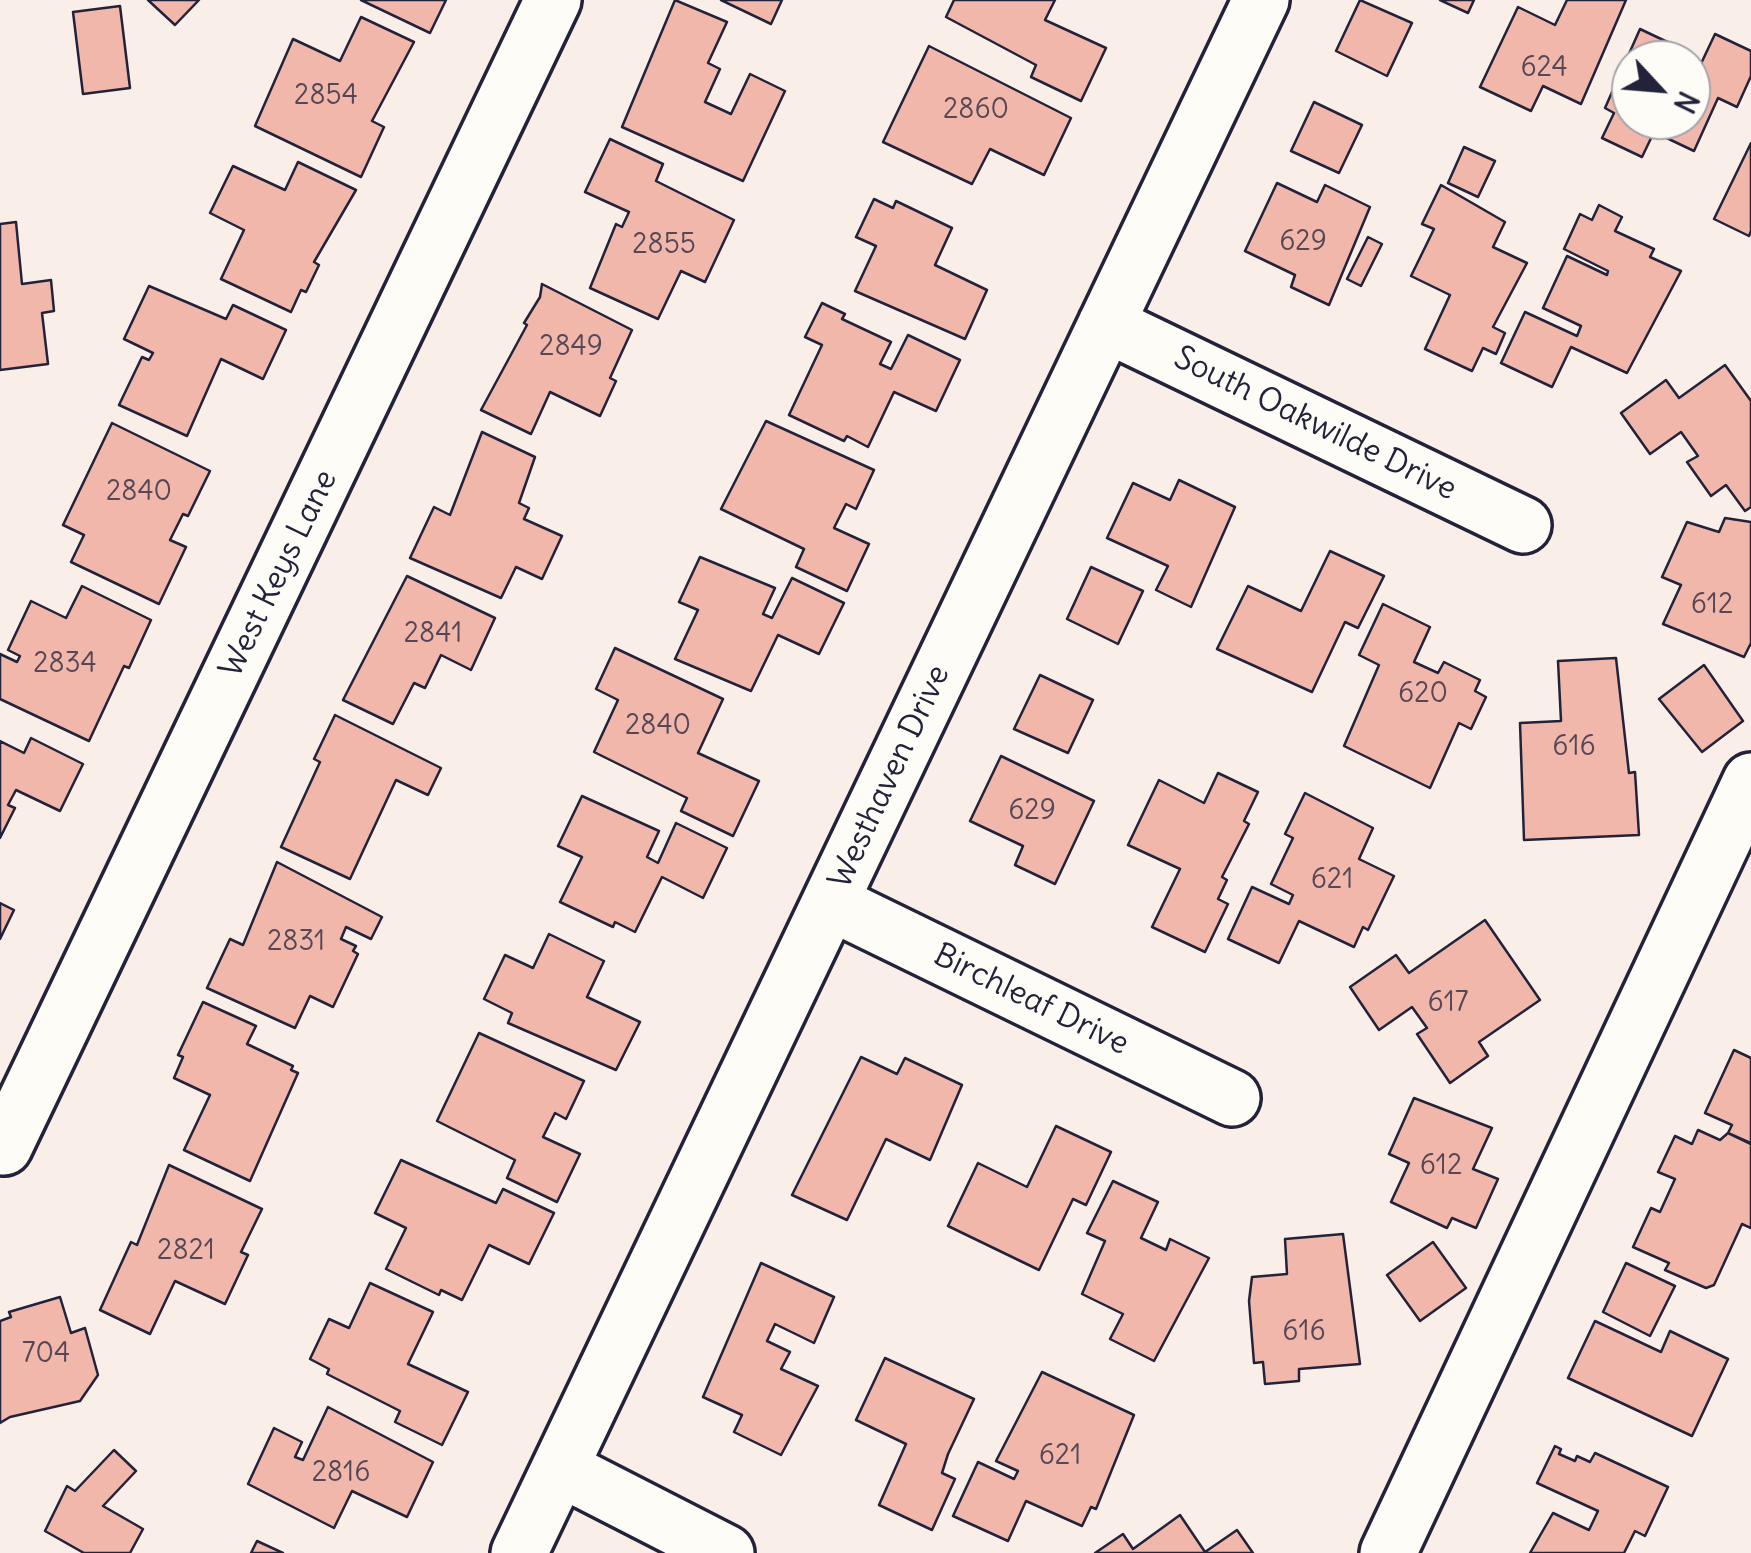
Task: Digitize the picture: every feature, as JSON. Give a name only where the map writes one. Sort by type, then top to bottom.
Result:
[{"type":"street","name":"West Keys Lane","points":[[2,1146],[553,0]]},
{"type":"street","name":"Westhaven Drive","points":[[519,1553],[1261,0]]},
{"type":"street","name":"South Oakwilde Drive","points":[[1106,324],[1523,525]]},
{"type":"street","points":[[1388,1553],[1751,781]]},
{"type":"street","name":"Birchleaf Drive","points":[[830,902],[1232,1098]]},
{"type":"street","points":[[560,1468],[726,1553]]},
{"type":"building","points":[[148,0],[199,0],[175,25]]},
{"type":"building","points":[[361,0],[446,0],[430,33]]},
{"type":"building","points":[[675,0],[727,22],[708,63],[720,69],[705,102],[731,114],[750,74],[785,91],[743,181],[622,127]]},
{"type":"building","points":[[721,0],[782,0],[771,24]]},
{"type":"building","points":[[954,0],[1055,0],[1045,20],[1106,48],[1081,101],[1031,77],[1036,65],[946,17]]},
{"type":"building","points":[[1360,0],[1412,23],[1387,76],[1336,51]]},
{"type":"building","points":[[1440,0],[1474,0],[1468,13]]},
{"type":"building","points":[[1567,0],[1626,0],[1581,104],[1543,86],[1531,111],[1480,87],[1518,7],[1555,25]]},
{"type":"building","points":[[120,6],[130,88],[83,94],[73,12]]},
{"type":"building","points":[[361,17],[414,42],[372,121],[384,127],[361,177],[255,126],[293,39],[340,61]]},
{"type":"building","points":[[1640,29],[1663,40],[1635,40]]},
{"type":"building","points":[[1715,34],[1751,51],[1751,76],[1737,107],[1718,98],[1711,113],[1711,42]]},
{"type":"building","points":[[929,46],[1071,118],[1044,175],[990,149],[972,184],[883,142]]},
{"type":"building","points":[[1314,102],[1362,125],[1339,173],[1291,151]]},
{"type":"building","points":[[1611,119],[1611,140],[1650,140],[1642,157],[1602,138]]},
{"type":"building","points":[[610,139],[663,164],[656,181],[734,220],[705,282],[681,271],[658,319],[590,288],[616,224],[622,227],[629,212],[585,192]]},
{"type":"building","points":[[1671,140],[1699,140],[1694,151]]},
{"type":"building","points":[[1751,143],[1751,231],[1749,236],[1714,219]]},
{"type":"building","points":[[1464,147],[1495,161],[1478,197],[1448,183]]},
{"type":"building","points":[[298,162],[356,190],[314,262],[319,265],[306,292],[301,290],[291,312],[221,279],[244,230],[210,213],[233,166],[285,190]]},
{"type":"building","points":[[1277,183],[1317,202],[1325,185],[1370,207],[1329,305],[1291,287],[1295,275],[1245,251]]},
{"type":"building","points":[[1441,185],[1505,222],[1493,247],[1527,263],[1493,327],[1505,333],[1496,354],[1483,348],[1472,371],[1425,349],[1450,295],[1411,276],[1434,229],[1422,224]]},
{"type":"building","points":[[874,199],[893,208],[896,201],[952,228],[935,265],[987,290],[965,339],[855,291],[876,246],[856,237]]},
{"type":"building","points":[[1599,205],[1622,217],[1615,231],[1654,249],[1650,257],[1681,271],[1627,373],[1571,347],[1552,387],[1501,363],[1525,312],[1577,336],[1581,326],[1543,308],[1567,256],[1607,275],[1608,271],[1564,249],[1580,214],[1592,220]]},
{"type":"building","points":[[16,222],[22,284],[51,280],[54,311],[42,313],[48,364],[0,370],[0,224]]},
{"type":"building","points":[[1368,237],[1382,244],[1361,286],[1347,279]]},
{"type":"building","points":[[542,284],[632,330],[610,378],[616,381],[600,416],[550,392],[531,434],[481,410],[527,325],[524,323],[540,297]]},
{"type":"building","points":[[149,286],[226,319],[233,305],[286,330],[263,379],[221,359],[187,436],[119,405],[142,357],[149,360],[153,353],[124,339]]},
{"type":"building","points":[[822,303],[845,314],[842,319],[891,342],[880,364],[891,369],[908,335],[960,360],[936,411],[894,392],[868,447],[847,436],[844,441],[789,415],[822,345],[805,337]]},
{"type":"building","points":[[1725,365],[1751,401],[1751,507],[1745,511],[1726,485],[1711,496],[1687,462],[1698,456],[1681,432],[1650,454],[1621,413],[1666,380],[1679,398]]},
{"type":"building","points":[[766,421],[874,470],[856,509],[846,504],[834,528],[869,544],[847,591],[796,567],[804,549],[721,509]]},
{"type":"building","points":[[112,423],[210,471],[188,516],[183,514],[170,540],[186,547],[159,604],[71,562],[84,535],[63,525]]},
{"type":"building","points":[[482,432],[535,457],[519,503],[529,508],[524,519],[562,536],[542,579],[516,567],[501,598],[410,558],[434,507],[450,515]]},
{"type":"building","points":[[1179,480],[1235,507],[1191,607],[1156,590],[1168,566],[1107,538],[1133,483],[1170,500]]},
{"type":"building","points":[[1725,518],[1751,522],[1751,643],[1744,657],[1663,624],[1681,585],[1662,577],[1687,522],[1719,532]]},
{"type":"building","points":[[1330,551],[1384,576],[1358,628],[1345,622],[1312,692],[1217,649],[1248,586],[1301,611]]},
{"type":"building","points":[[700,557],[775,588],[763,614],[772,618],[792,578],[844,603],[819,654],[778,635],[751,691],[675,659],[698,610],[679,602]]},
{"type":"building","points":[[1091,567],[1143,591],[1118,644],[1067,619]]},
{"type":"building","points":[[407,576],[495,618],[471,670],[441,655],[425,688],[414,683],[393,724],[343,700]]},
{"type":"building","points":[[82,586],[151,620],[129,668],[124,666],[89,741],[0,699],[0,654],[17,662],[20,656],[8,650],[31,601],[66,618]]},
{"type":"building","points":[[1383,604],[1430,627],[1414,662],[1438,673],[1444,662],[1480,680],[1475,691],[1486,697],[1471,729],[1459,723],[1430,788],[1344,746],[1379,665],[1359,655]]},
{"type":"building","points":[[615,648],[723,699],[698,753],[759,781],[733,836],[681,811],[687,798],[594,752],[618,700],[596,689]]},
{"type":"building","points":[[1616,658],[1629,773],[1635,772],[1639,835],[1524,840],[1520,723],[1561,721],[1558,661]]},
{"type":"building","points":[[1704,665],[1743,721],[1702,752],[1659,699]]},
{"type":"building","points":[[1040,675],[1093,700],[1068,753],[1014,729]]},
{"type":"building","points":[[335,715],[441,768],[428,795],[396,780],[350,879],[281,847],[320,762],[314,759]]},
{"type":"building","points":[[31,738],[83,764],[60,811],[16,790],[8,805],[15,808],[0,838],[0,741],[24,753]]},
{"type":"building","points":[[1001,756],[1094,801],[1055,884],[1015,865],[1023,846],[970,821]]},
{"type":"building","points":[[1218,773],[1258,792],[1244,821],[1249,824],[1222,877],[1227,880],[1218,899],[1228,904],[1205,952],[1152,927],[1180,869],[1128,845],[1159,780],[1204,803]]},
{"type":"building","points":[[1305,793],[1373,828],[1359,859],[1394,876],[1368,930],[1363,927],[1354,947],[1299,921],[1279,963],[1228,939],[1252,887],[1289,904],[1293,895],[1271,884],[1293,838],[1285,834]]},
{"type":"building","points":[[582,796],[659,831],[647,857],[658,863],[676,823],[727,848],[703,898],[662,877],[635,932],[615,922],[613,927],[560,902],[582,857],[558,846]]},
{"type":"building","points":[[277,862],[382,917],[371,939],[346,927],[341,939],[356,946],[353,951],[358,954],[333,1007],[310,996],[295,1028],[207,988],[230,939],[243,945]]},
{"type":"building","points":[[0,903],[14,910],[0,939]]},
{"type":"building","points":[[1485,920],[1540,1000],[1479,1042],[1488,1056],[1450,1083],[1417,1034],[1427,1028],[1412,1007],[1379,1030],[1350,987],[1396,955],[1409,973]]},
{"type":"building","points":[[549,934],[604,961],[587,997],[640,1022],[616,1070],[508,1023],[512,1013],[484,999],[505,955],[533,968]]},
{"type":"building","points":[[203,1002],[256,1026],[247,1044],[293,1066],[291,1070],[298,1073],[250,1181],[184,1150],[210,1095],[174,1078],[183,1057],[178,1055]]},
{"type":"building","points":[[479,1033],[584,1081],[566,1119],[555,1113],[543,1137],[580,1154],[557,1202],[507,1178],[515,1160],[437,1121]]},
{"type":"building","points":[[1734,1050],[1751,1058],[1751,1143],[1728,1133],[1732,1125],[1705,1113]]},
{"type":"building","points":[[861,1057],[897,1074],[905,1058],[962,1085],[930,1160],[886,1139],[847,1220],[792,1195]]},
{"type":"building","points":[[1414,1098],[1492,1128],[1473,1169],[1498,1179],[1476,1228],[1452,1218],[1447,1228],[1391,1202],[1409,1163],[1389,1154]]},
{"type":"building","points":[[1056,1126],[1111,1152],[1086,1205],[1073,1199],[1039,1270],[948,1226],[978,1163],[1027,1187]]},
{"type":"building","points":[[1698,1130],[1720,1140],[1728,1133],[1751,1144],[1751,1228],[1742,1224],[1714,1285],[1706,1288],[1665,1270],[1669,1263],[1633,1247],[1651,1208],[1660,1212],[1675,1179],[1658,1172],[1675,1136],[1692,1144]]},
{"type":"building","points":[[401,1160],[496,1203],[503,1189],[554,1213],[529,1264],[489,1245],[462,1300],[441,1290],[439,1295],[386,1269],[406,1228],[375,1213]]},
{"type":"building","points":[[169,1165],[262,1209],[241,1252],[248,1255],[225,1304],[175,1281],[150,1334],[100,1310],[131,1242],[137,1245]]},
{"type":"building","points":[[1113,1181],[1158,1202],[1141,1238],[1166,1250],[1170,1239],[1209,1258],[1154,1361],[1110,1339],[1123,1314],[1082,1294],[1105,1241],[1087,1233]]},
{"type":"building","points":[[1343,1234],[1360,1364],[1299,1369],[1299,1381],[1265,1384],[1263,1362],[1254,1363],[1249,1301],[1252,1277],[1287,1274],[1285,1239]]},
{"type":"building","points":[[1433,1242],[1466,1288],[1420,1321],[1387,1275]]},
{"type":"building","points":[[761,1263],[834,1297],[814,1343],[775,1324],[767,1341],[790,1352],[781,1369],[818,1386],[781,1455],[734,1432],[742,1415],[703,1397]]},
{"type":"building","points":[[1626,1263],[1675,1286],[1650,1336],[1603,1312]]},
{"type":"building","points":[[370,1283],[433,1312],[408,1364],[468,1392],[442,1445],[395,1422],[400,1411],[327,1374],[329,1369],[310,1359],[329,1319],[349,1328]]},
{"type":"building","points":[[60,1297],[71,1333],[85,1328],[98,1375],[80,1401],[10,1417],[0,1423],[0,1321],[11,1317],[9,1312]]},
{"type":"building","points":[[1595,1321],[1661,1352],[1670,1331],[1728,1359],[1692,1436],[1568,1378]]},
{"type":"building","points":[[885,1358],[974,1399],[948,1454],[942,1473],[955,1479],[932,1530],[879,1505],[906,1444],[856,1420]]},
{"type":"building","points":[[1042,1372],[1134,1415],[1096,1509],[1091,1507],[1082,1526],[1026,1501],[1008,1541],[953,1516],[978,1462],[1014,1479],[1018,1471],[996,1461]]},
{"type":"building","points":[[328,1407],[433,1462],[407,1517],[352,1491],[334,1528],[248,1484],[274,1428],[302,1442],[295,1457],[303,1460]]},
{"type":"building","points":[[1555,1446],[1561,1449],[1559,1454],[1575,1461],[1577,1456],[1590,1462],[1595,1453],[1668,1487],[1645,1536],[1635,1531],[1624,1553],[1530,1553],[1553,1513],[1589,1530],[1598,1511],[1537,1483]]},
{"type":"building","points":[[114,1450],[136,1471],[103,1506],[143,1529],[130,1553],[84,1553],[45,1531],[67,1486],[75,1491]]},
{"type":"building","points":[[1180,1515],[1205,1552],[1237,1530],[1253,1553],[1095,1553],[1123,1534],[1133,1549]]},
{"type":"building","points":[[257,1541],[283,1553],[251,1553]]}]
